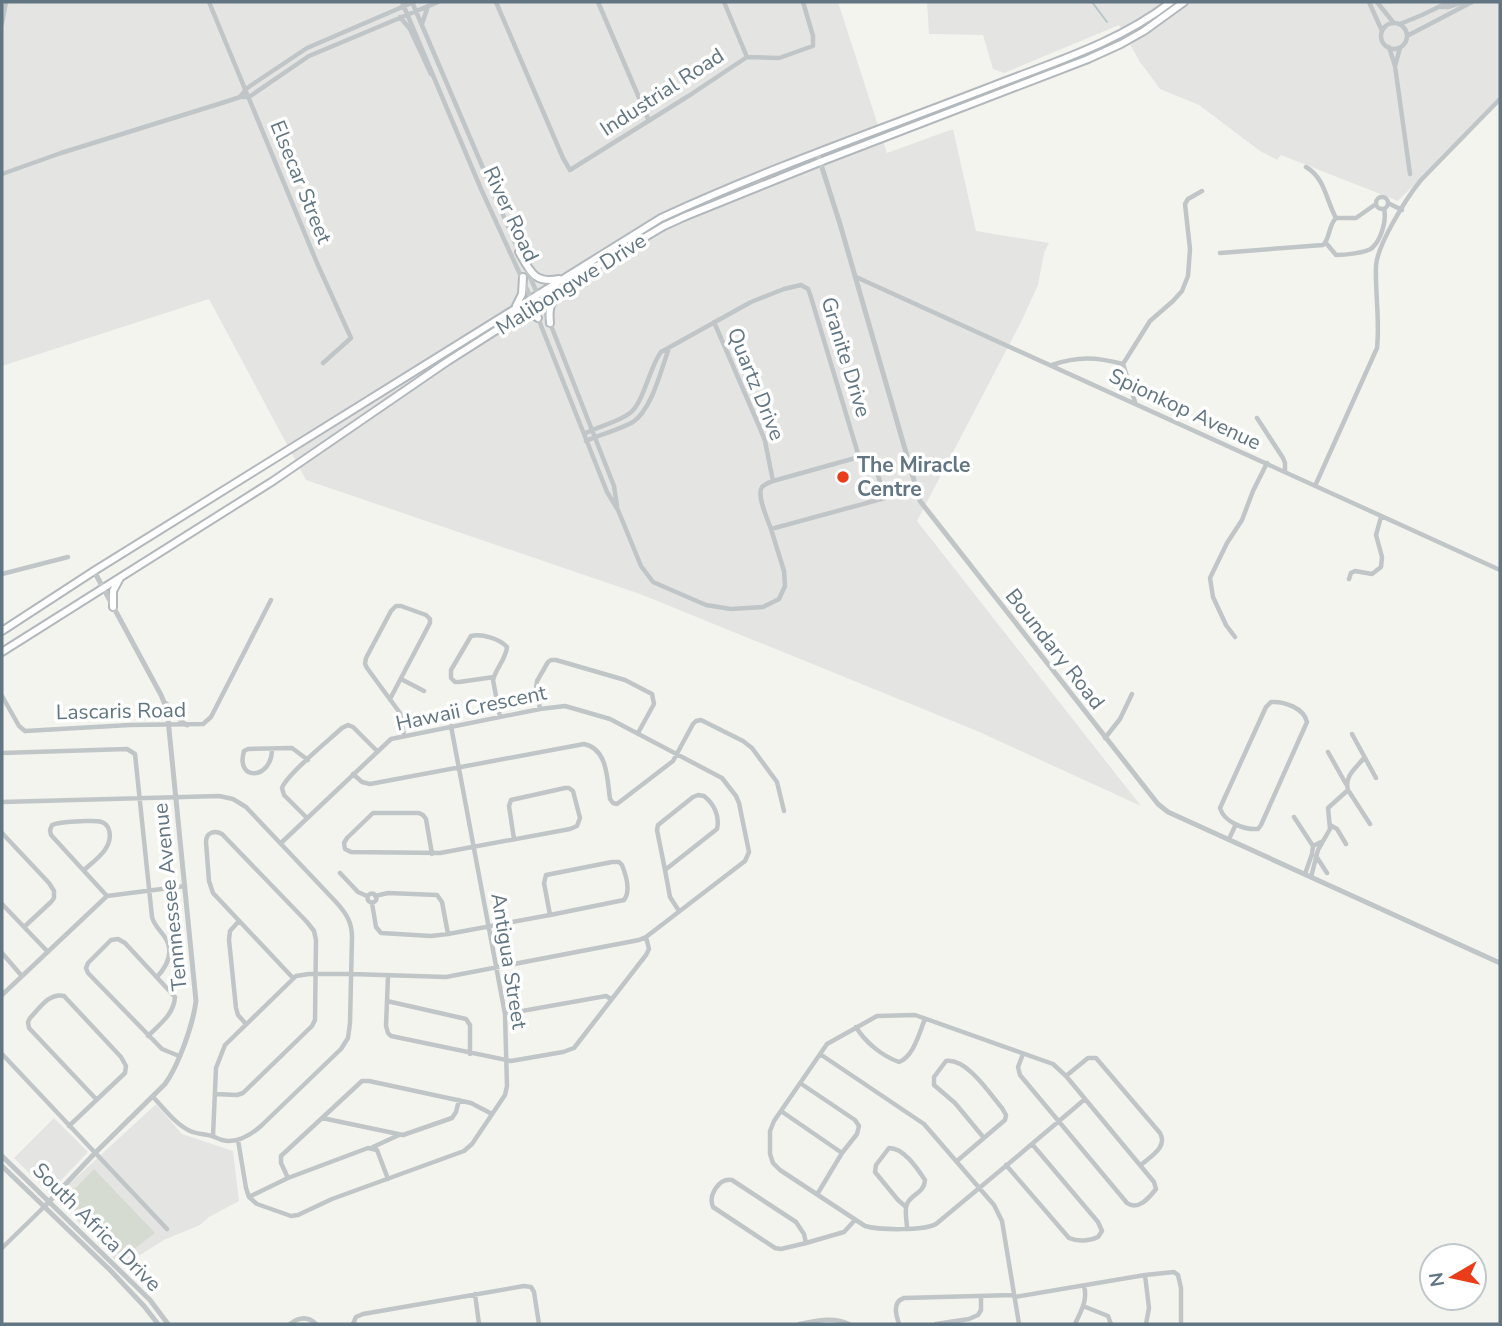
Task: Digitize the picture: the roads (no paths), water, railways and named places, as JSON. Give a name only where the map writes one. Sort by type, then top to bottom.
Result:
[{"type":"main road","name":"Malibongwe Drive","points":[[2,631],[661,218],[817,152],[1107,41],[1171,2]]},
{"type":"main road","name":"Malibongwe Drive","points":[[2,652],[273,481],[448,361],[614,256],[675,221],[1109,50],[1144,31],[1184,2]]},
{"type":"main road","points":[[519,252],[531,273],[536,276],[545,281],[563,278]]},
{"type":"main road","points":[[512,310],[522,296],[523,277]]},
{"type":"main road","points":[[550,323],[551,304],[569,285]]},
{"type":"main road","points":[[522,315],[538,318]]},
{"type":"main road","points":[[113,607],[113,592],[121,576]]},
{"type":"street","points":[[2,23],[6,2]]},
{"type":"street","name":"Elsecar Street","points":[[209,2],[317,263],[351,338],[323,363]]},
{"type":"street","points":[[240,97],[246,89],[303,50],[413,2]]},
{"type":"street","name":"River Road","points":[[413,2],[519,252],[534,296],[550,323],[614,486],[618,510]]},
{"type":"street","points":[[2,174],[240,97],[249,97],[309,56],[438,2]]},
{"type":"street","name":"Industrial Road","points":[[496,2],[570,170],[747,57],[779,58],[813,46],[813,36],[803,2]]},
{"type":"street","points":[[598,2],[649,121]]},
{"type":"street","points":[[724,2],[747,57]]},
{"type":"street","points":[[1370,2],[1382,32],[1382,41],[1389,47],[1401,47]]},
{"type":"street","points":[[1377,2],[1383,12],[1404,28],[1407,37]]},
{"type":"street","points":[[1382,32],[1385,26],[1448,2]]},
{"type":"street","points":[[1439,7],[1463,2]]},
{"type":"street","points":[[1395,66],[1407,37],[1472,2]]},
{"type":"street","name":"River Road","points":[[404,4],[481,189],[534,296]]},
{"type":"street","points":[[422,25],[429,5]]},
{"type":"street","points":[[400,17],[410,29],[424,63],[435,80]]},
{"type":"street","points":[[1389,47],[1395,66],[1410,174]]},
{"type":"street","points":[[1315,486],[1377,348],[1377,259],[1389,231],[1421,180],[1500,99]]},
{"type":"street","name":"Boundary Road","points":[[817,152],[920,501],[1162,808],[1500,963]]},
{"type":"street","points":[[1306,167],[1320,180],[1336,218]]},
{"type":"street","points":[[1135,403],[1123,363],[1150,321],[1173,301],[1185,284],[1190,269],[1190,249],[1185,204],[1188,199],[1202,191]]},
{"type":"street","points":[[1326,243],[1330,225],[1336,218],[1356,218],[1382,197],[1402,210]]},
{"type":"street","points":[[1326,243],[1336,256],[1371,248],[1386,220],[1384,209],[1388,203]]},
{"type":"street","points":[[1376,204],[1378,209],[1384,209]]},
{"type":"street","points":[[1220,253],[1326,243]]},
{"type":"street","name":"Spionkop Avenue","points":[[856,277],[1500,570]]},
{"type":"street","name":"Granite Drive","points":[[584,434],[633,411],[661,352],[751,302],[801,285],[808,289],[859,457]]},
{"type":"street","name":"River Road","points":[[538,305],[538,318],[607,492],[618,510]]},
{"type":"street","name":"Quartz Drive","points":[[714,323],[765,441],[773,481],[764,486],[760,496],[771,529]]},
{"type":"street","points":[[586,441],[631,422],[644,412],[670,347]]},
{"type":"street","points":[[1052,365],[1081,358],[1123,363]]},
{"type":"street","points":[[1257,418],[1283,458],[1285,472]]},
{"type":"street","points":[[618,510],[641,566],[653,582],[706,605],[731,609],[763,607],[779,599],[785,586],[785,571],[771,529],[885,498],[874,462],[868,457],[859,457],[773,481]]},
{"type":"street","points":[[1235,637],[1226,625],[1213,597],[1210,578],[1242,520],[1267,463]]},
{"type":"street","points":[[1349,579],[1355,571],[1372,574],[1381,567],[1382,557],[1376,533],[1381,517]]},
{"type":"street","points":[[2,573],[68,557]]},
{"type":"street","name":"Tennnessee Avenue","points":[[2,1248],[169,1079],[196,1001],[165,703],[94,571]]},
{"type":"street","name":"Lascaris Road","points":[[2,696],[19,726],[25,731],[203,724],[211,717],[271,600]]},
{"type":"street","points":[[390,699],[430,619],[426,615],[398,606],[391,611],[365,664],[400,714],[404,736]]},
{"type":"street","points":[[494,677],[459,682],[451,678],[451,670],[471,636],[478,634],[506,645],[506,652],[494,677],[500,717]]},
{"type":"street","points":[[540,709],[537,681],[548,662],[556,660],[625,680],[652,694],[654,704],[638,733]]},
{"type":"street","points":[[401,679],[424,691]]},
{"type":"street","points":[[1105,738],[1120,719],[1132,694]]},
{"type":"street","points":[[1275,701],[1290,704],[1304,714],[1307,720],[1306,728],[1260,828],[1252,830],[1236,824],[1222,813],[1221,806],[1267,704],[1275,701]]},
{"type":"street","points":[[165,703],[172,708],[180,721],[187,725]]},
{"type":"street","name":"Hawaii Crescent","points":[[281,844],[389,740],[560,706],[607,718],[721,777],[739,803],[749,852],[745,861],[646,937],[637,941],[442,978],[351,974],[304,974],[293,978]]},
{"type":"street","points":[[353,774],[368,785],[587,744],[602,756],[610,799],[617,804],[671,763],[694,722],[699,720],[743,741],[754,750],[776,779],[785,811]]},
{"type":"street","points":[[307,818],[284,794],[282,788],[285,782],[348,725],[377,751]]},
{"type":"street","name":"Antigua Street","points":[[249,1197],[257,1204],[293,1216],[332,1199],[464,1152],[506,1093],[505,1014],[451,726]]},
{"type":"street","points":[[1352,734],[1376,778]]},
{"type":"street","points":[[272,749],[271,760],[265,768],[254,774],[246,770],[242,754],[248,749],[293,748],[308,760]]},
{"type":"street","points":[[2,753],[130,750],[136,758],[153,921],[166,939],[170,951],[168,965],[157,978]]},
{"type":"street","points":[[1328,752],[1370,824]]},
{"type":"street","points":[[1308,875],[1329,831],[1328,808],[1348,787],[1348,778],[1364,758]]},
{"type":"street","points":[[432,854],[426,819],[419,813],[373,813],[344,842],[344,848],[350,852],[432,854],[570,829],[577,826],[580,818],[573,791],[565,788],[511,800],[509,806],[514,839]]},
{"type":"street","points":[[665,870],[717,829],[719,824],[716,813],[704,796],[697,795],[692,798],[658,825],[657,830],[665,870],[670,895],[679,911]]},
{"type":"street","points":[[2,802],[219,796],[233,799],[246,807],[348,918],[352,932],[349,1034],[344,1045],[262,1125],[238,1140],[223,1141],[185,1128],[152,1097]]},
{"type":"street","points":[[1294,817],[1327,873]]},
{"type":"street","points":[[84,870],[108,845],[108,826],[97,821],[60,822],[52,825],[51,835],[107,896]]},
{"type":"street","points":[[1229,839],[1236,824]]},
{"type":"street","points":[[1330,825],[1337,829],[1346,844]]},
{"type":"street","points":[[213,1136],[216,1068],[222,1050],[227,1041],[293,978],[210,888],[207,835],[218,832],[312,929],[316,937],[316,974],[315,1020],[312,1026],[243,1093],[215,1094]]},
{"type":"street","points":[[2,833],[54,891],[51,902],[24,927]]},
{"type":"street","points":[[1313,846],[1322,841]]},
{"type":"street","points":[[368,896],[368,901],[372,903],[376,928],[381,933],[431,936],[448,934],[489,927],[550,915],[624,900],[628,891],[623,866],[615,862],[546,875],[544,880],[550,915]]},
{"type":"street","points":[[340,873],[358,892],[368,896],[388,893],[437,895],[442,902],[448,934]]},
{"type":"street","points":[[2,995],[107,896],[185,886]]},
{"type":"street","points":[[372,903],[376,900],[375,896]]},
{"type":"street","points":[[2,904],[47,951]]},
{"type":"street","points":[[239,921],[230,931],[229,940],[236,1008],[246,1024]]},
{"type":"street","points":[[388,976],[386,1026],[389,1035],[512,1061],[532,1058],[572,1049],[648,953],[646,937]]},
{"type":"street","points":[[148,1036],[170,1014],[175,1002],[172,993],[125,943],[118,939],[111,940],[89,961],[86,967],[90,976],[148,1036],[162,1049],[179,1056]]},
{"type":"street","points":[[2,953],[21,975]]},
{"type":"street","points":[[69,1126],[125,1073],[126,1064],[64,996],[55,995],[30,1018],[28,1026],[96,1099]]},
{"type":"street","points":[[505,1014],[606,996],[611,999]]},
{"type":"street","points":[[387,1001],[466,1019],[470,1025],[470,1054]]},
{"type":"street","points":[[1023,1054],[1018,1073],[1059,1121],[1130,1206],[1139,1205],[1153,1193],[1156,1186],[1152,1179],[1066,1076],[1055,1066],[1023,1054],[925,1019],[909,1014],[875,1017],[828,1043],[772,1125],[771,1159],[780,1170],[870,1228],[925,1229],[933,1226],[1032,1144],[1059,1121],[1085,1099]]},
{"type":"street","points":[[856,1027],[865,1041],[899,1062],[908,1056],[925,1019]]},
{"type":"street","points":[[2,1054],[167,1229]]},
{"type":"street","points":[[820,1054],[924,1124],[994,1205],[1001,1218],[1019,1324]]},
{"type":"street","points":[[1066,1076],[1087,1058],[1096,1058],[1160,1133],[1162,1145],[1141,1165]]},
{"type":"street","points":[[957,1161],[984,1138],[1005,1120],[1006,1115],[971,1072],[955,1061],[946,1061],[934,1077],[934,1084],[955,1103],[984,1138]]},
{"type":"street","points":[[288,1178],[281,1163],[281,1156],[364,1080],[458,1100],[476,1105],[492,1114]]},
{"type":"street","points":[[800,1083],[858,1123],[858,1132],[817,1193]]},
{"type":"street","points":[[321,1118],[407,1135],[452,1118],[458,1100]]},
{"type":"street","points":[[781,1111],[842,1153]]},
{"type":"street","points":[[238,1140],[249,1197],[288,1178],[372,1148],[399,1135]]},
{"type":"street","points":[[1006,1165],[1069,1238],[1077,1241],[1098,1237],[1102,1231],[1098,1222],[1032,1144]]},
{"type":"street","points":[[906,1207],[875,1172],[876,1165],[889,1147],[903,1153],[925,1180],[923,1189],[906,1207],[908,1228]]},
{"type":"street","points":[[372,1148],[377,1152],[388,1179]]},
{"type":"street","name":"South Africa Drive","points":[[2,1156],[145,1306],[158,1324]]},
{"type":"street","name":"South Africa Drive","points":[[2,1166],[47,1204],[149,1300],[168,1324]]},
{"type":"street","points":[[807,1242],[796,1222],[732,1180],[723,1181],[712,1197],[711,1203],[715,1208],[775,1248],[781,1249],[844,1233],[855,1220]]},
{"type":"street","points":[[899,1324],[896,1306],[900,1298],[1014,1296],[1171,1272],[1177,1274],[1181,1288],[1181,1324]]},
{"type":"street","points":[[1144,1275],[1149,1308],[1146,1324]]},
{"type":"street","points":[[353,1324],[356,1317],[363,1314],[524,1286],[531,1287],[534,1292],[539,1324]]},
{"type":"street","points":[[1075,1324],[1086,1296],[1084,1286]]},
{"type":"street","points":[[475,1294],[478,1324]]},
{"type":"street","points":[[936,1324],[976,1317],[981,1310],[981,1296]]},
{"type":"street","points":[[1083,1306],[1108,1316],[1111,1324]]},
{"type":"street","points":[[290,1324],[303,1318],[316,1324]]},
{"type":"street","points":[[799,1324],[835,1319],[849,1324]]},
{"type":"waterway","points":[[1092,2],[1107,22]]},
{"type":"place","name":"The Miracle Centre","points":[[843,477]]}]
